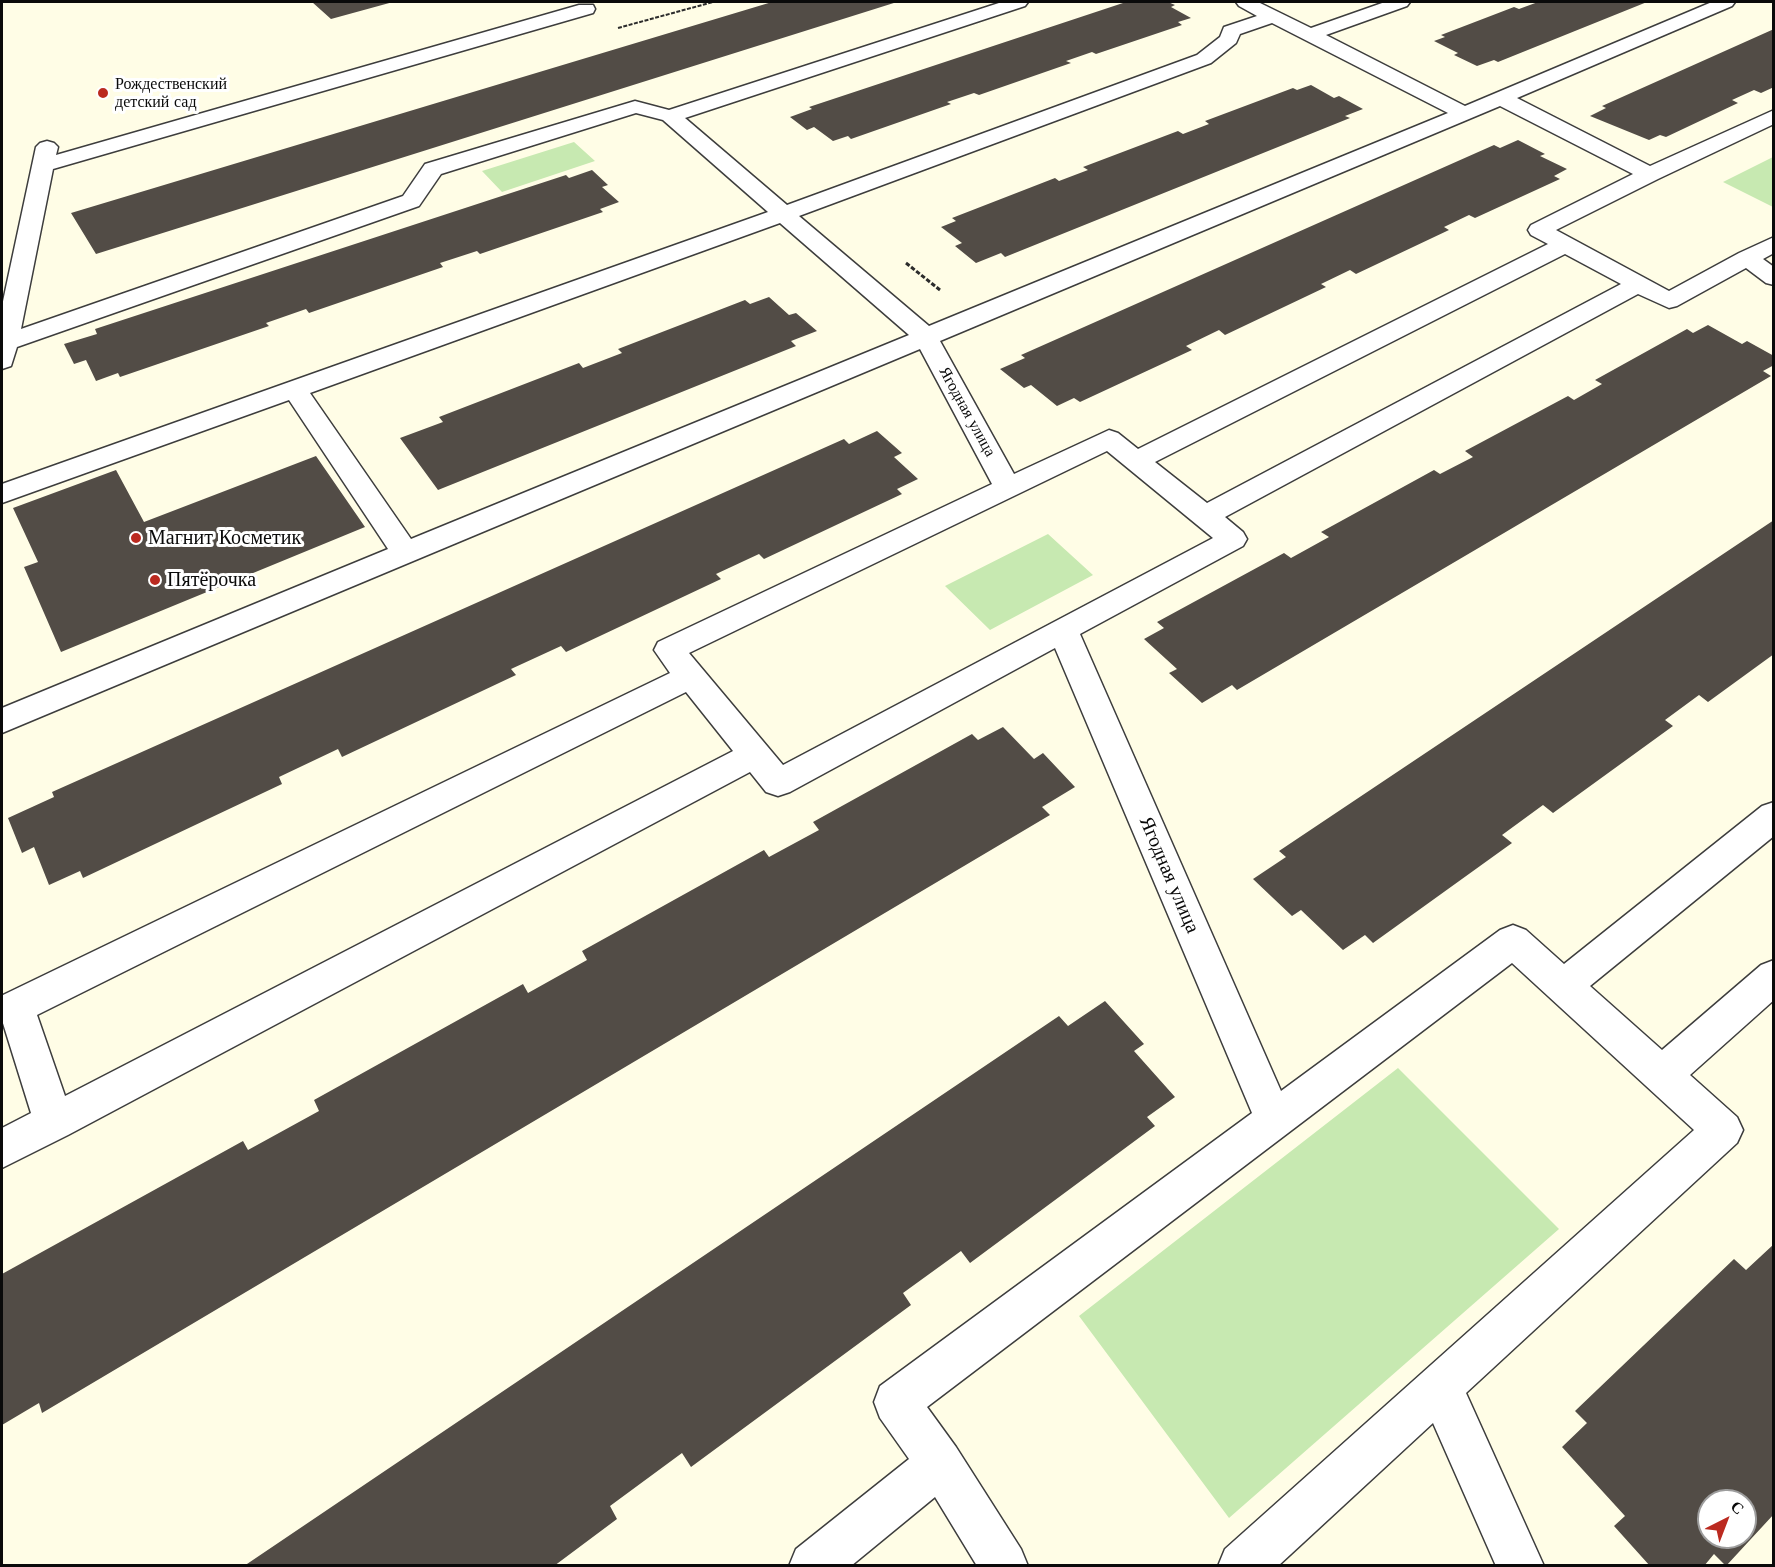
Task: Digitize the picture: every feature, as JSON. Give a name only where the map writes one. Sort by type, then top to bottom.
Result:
[{"type":"street","points":[[670,116],[1019,2]]},
{"type":"street","points":[[1245,2],[1312,34],[1464,114]]},
{"type":"street","points":[[1312,34],[1401,2]]},
{"type":"street","points":[[2,721],[1464,114],[1726,2]]},
{"type":"street","points":[[3,352],[45,156],[586,9]]},
{"type":"street","points":[[2,494],[784,214],[1204,59],[1229,39],[1231,31],[1274,16]]},
{"type":"street","points":[[1502,98],[1650,174]]},
{"type":"street","points":[[3,352],[411,201],[433,169],[635,107],[670,116],[925,336]]},
{"type":"street","points":[[1773,116],[1539,230],[1669,301],[1773,244]]},
{"type":"street","points":[[1136,461],[1567,244]]},
{"type":"street","points":[[1747,258],[1773,278]]},
{"type":"street","points":[[1205,516],[1639,284]]},
{"type":"street","name":"Ягодная улица","points":[[925,336],[1008,488]]},
{"type":"street","points":[[294,389],[406,553]]},
{"type":"street","points":[[1109,439],[1136,461],[1233,539],[778,783],[669,650],[1109,439]]},
{"type":"street","name":"Ягодная улица","points":[[1063,630],[1274,1119]]},
{"type":"street","points":[[54,1122],[9,1011],[691,676]]},
{"type":"street","points":[[2,1149],[754,755]]},
{"type":"street","points":[[1563,986],[1773,816]]},
{"type":"street","points":[[1004,1566],[940,1463],[896,1402],[1513,941],[1723,1130],[1242,1566]]},
{"type":"street","points":[[1662,1075],[1773,976]]},
{"type":"street","points":[[1440,1387],[1520,1566]]},
{"type":"street","points":[[813,1566],[940,1463]]},
{"type":"green space","points":[[574,142],[595,161],[502,192],[482,171]]},
{"type":"green space","points":[[1773,157],[1773,207],[1723,182]]},
{"type":"green space","points":[[1048,534],[1093,575],[990,630],[945,586]]},
{"type":"green space","points":[[1398,1068],[1559,1229],[1229,1518],[1079,1316]]},
{"type":"building","points":[[312,2],[393,2],[331,19]]},
{"type":"building","points":[[772,2],[897,2],[96,254],[71,213]]},
{"type":"building","points":[[1126,2],[1168,2],[1175,5],[1171,7],[1191,18],[1178,22],[1182,25],[1096,54],[1092,52],[1066,61],[1071,63],[979,95],[974,93],[947,102],[951,104],[851,139],[848,136],[833,141],[814,127],[807,130],[790,117],[812,109],[809,107]]},
{"type":"building","points":[[1538,2],[1647,2],[1498,62],[1494,60],[1477,66],[1454,55],[1458,53],[1434,41],[1445,37],[1441,35],[1514,7],[1519,9]]},
{"type":"building","points":[[1774,29],[1774,87],[1761,93],[1754,90],[1732,100],[1738,103],[1666,137],[1660,135],[1649,140],[1590,116],[1606,108],[1602,106]]},
{"type":"building","points":[[1311,85],[1334,98],[1339,96],[1363,109],[1345,116],[1350,118],[1005,257],[1001,253],[976,263],[955,246],[962,243],[941,227],[956,221],[952,218],[1055,178],[1059,181],[1088,170],[1083,167],[1178,131],[1183,134],[1209,124],[1205,121],[1293,88],[1297,90]]},
{"type":"building","points":[[1518,140],[1545,154],[1540,156],[1567,169],[1554,176],[1560,179],[1475,218],[1469,215],[1444,227],[1449,230],[1356,274],[1350,270],[1321,284],[1326,287],[1225,335],[1219,330],[1186,346],[1192,350],[1080,402],[1074,398],[1057,406],[1031,385],[1024,388],[1000,369],[1025,358],[1021,355],[1494,145],[1500,148]]},
{"type":"building","points":[[592,170],[608,185],[602,187],[619,202],[600,209],[603,212],[480,254],[477,251],[440,263],[443,267],[309,313],[306,309],[266,323],[269,326],[120,377],[118,373],[96,381],[86,360],[74,364],[64,344],[97,334],[95,329],[566,175],[569,178]]},
{"type":"building","points":[[769,297],[789,315],[796,313],[817,331],[791,341],[796,346],[438,490],[400,438],[443,422],[439,417],[579,363],[583,368],[622,353],[618,349],[745,300],[750,304]]},
{"type":"building","points":[[1708,325],[1742,344],[1747,341],[1774,356],[1774,365],[1763,371],[1771,376],[1237,690],[1232,685],[1202,703],[1169,673],[1177,669],[1144,639],[1164,628],[1157,622],[1284,553],[1291,558],[1329,537],[1321,532],[1434,470],[1440,474],[1473,457],[1465,451],[1568,396],[1574,400],[1602,384],[1595,380],[1687,329],[1693,333]]},
{"type":"building","points":[[877,431],[902,453],[894,457],[918,479],[897,489],[902,494],[764,559],[759,554],[716,574],[721,579],[566,652],[561,646],[511,669],[516,675],[342,757],[338,749],[279,777],[282,784],[83,878],[80,871],[49,885],[34,847],[22,853],[8,818],[54,797],[52,792],[844,439],[849,444]]},
{"type":"building","points":[[316,456],[365,527],[61,652],[24,567],[38,562],[13,508],[116,470],[144,522]]},
{"type":"building","points":[[1774,520],[1774,654],[1708,702],[1699,695],[1665,720],[1673,726],[1553,813],[1543,805],[1502,835],[1512,843],[1373,943],[1365,935],[1343,950],[1301,910],[1292,916],[1253,879],[1286,857],[1279,851]]},
{"type":"building","points":[[1003,727],[1034,759],[1043,753],[1075,787],[1042,807],[1050,815],[42,1413],[39,1403],[2,1425],[2,1274],[243,1141],[248,1150],[319,1111],[314,1100],[523,984],[528,993],[587,960],[582,951],[764,850],[769,857],[819,830],[813,822],[972,734],[978,740]]},
{"type":"building","points":[[1105,1001],[1144,1044],[1134,1051],[1175,1097],[1147,1117],[1155,1126],[970,1263],[961,1251],[903,1293],[911,1305],[691,1467],[682,1453],[610,1506],[617,1519],[554,1566],[244,1566],[1059,1016],[1068,1026]]},
{"type":"building","points":[[1774,1244],[1774,1514],[1757,1532],[1757,1489],[1697,1489],[1697,1549],[1742,1549],[1726,1566],[1714,1554],[1704,1566],[1650,1566],[1614,1526],[1625,1516],[1562,1447],[1587,1423],[1575,1411],[1734,1259],[1746,1270]]},
{"type":"place","name":"Рождественский детский сад","points":[[103,93]]},
{"type":"place","name":"Магнит Косметик","points":[[136,538]]},
{"type":"place","name":"Пятёрочка","points":[[155,580]]}]
